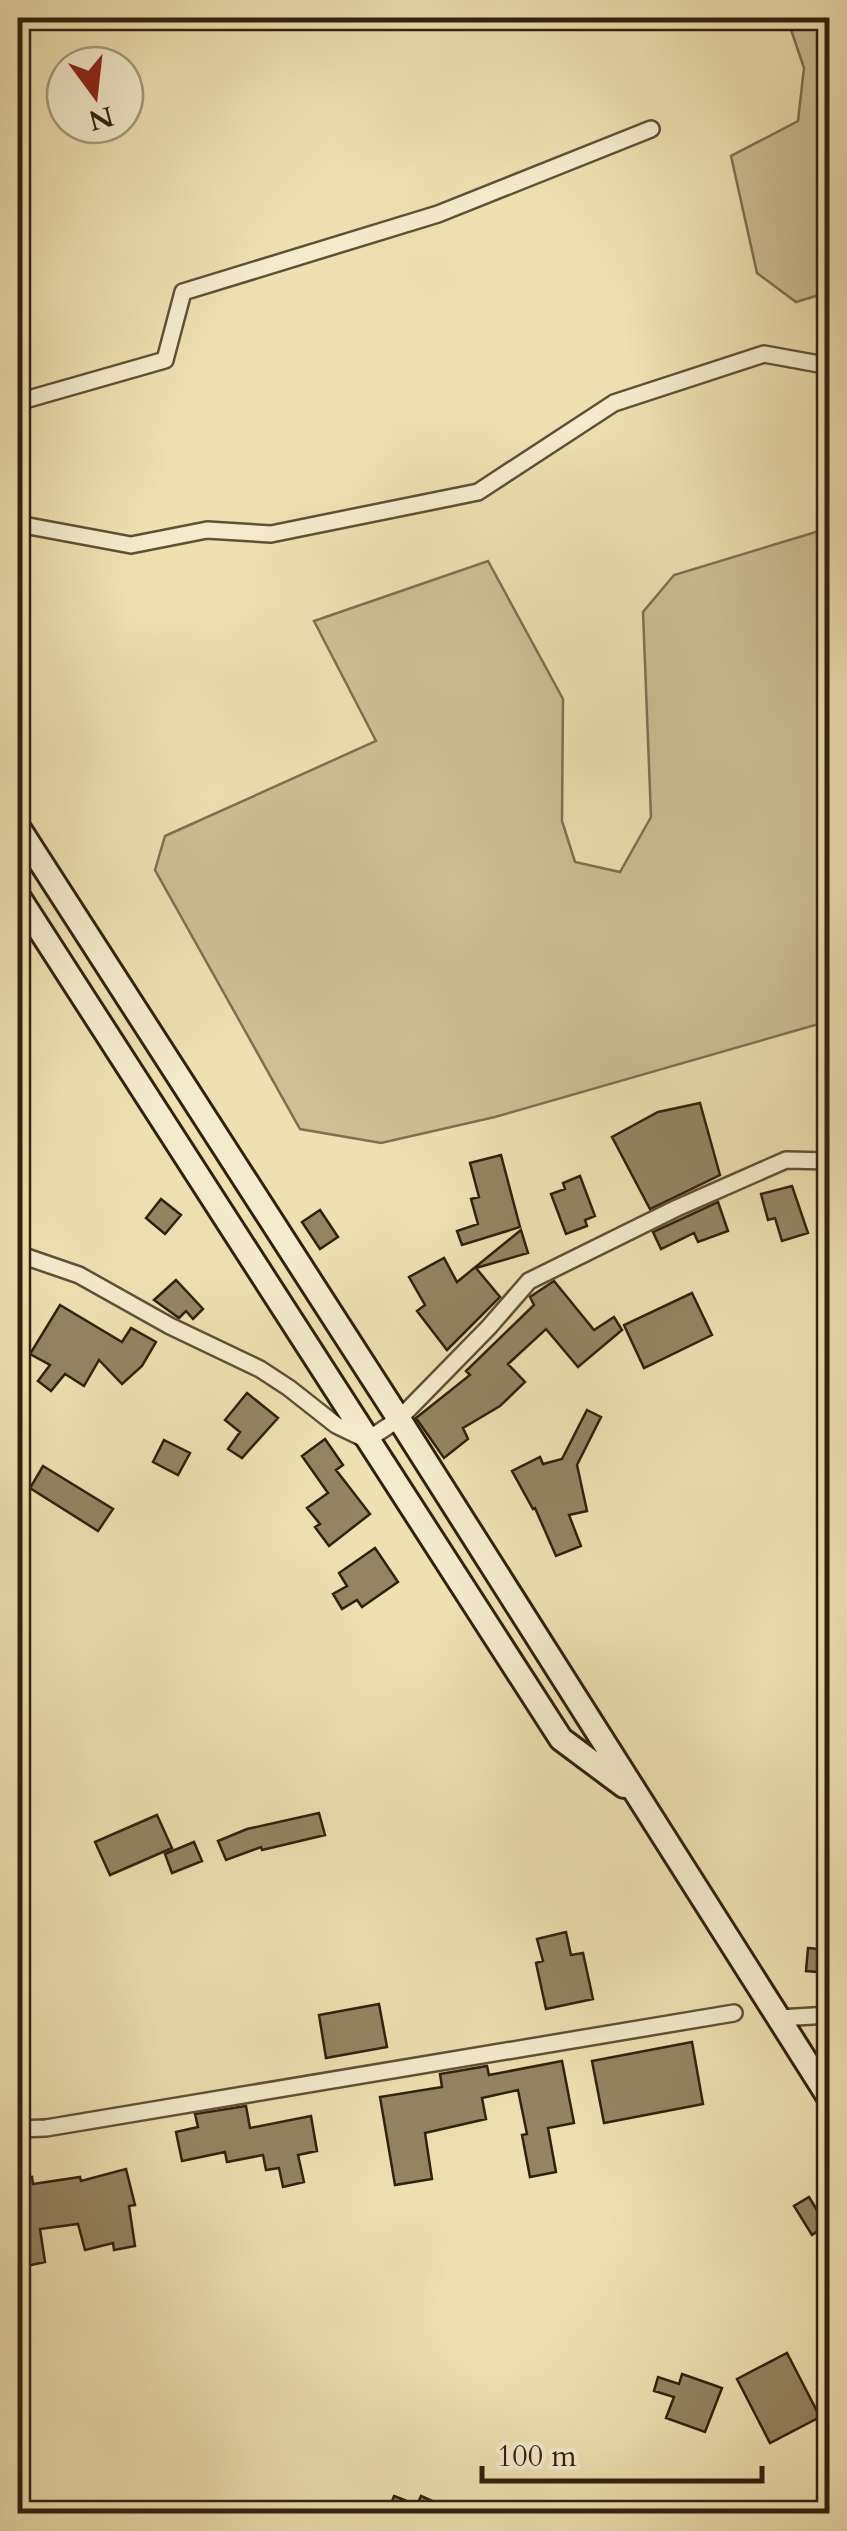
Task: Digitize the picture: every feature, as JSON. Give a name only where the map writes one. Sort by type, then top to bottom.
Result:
[{"type":"main road","points":[[18,827],[830,2098]]},
{"type":"main road","points":[[18,896],[561,1740],[635,1794]]},
{"type":"street","points":[[18,402],[165,360],[183,292],[438,214],[651,129]]},
{"type":"street","points":[[18,524],[131,545],[207,530],[271,534],[478,492],[614,404],[764,354],[830,366]]},
{"type":"street","points":[[18,1254],[79,1274],[170,1326],[260,1369],[336,1425],[367,1440],[399,1420],[489,1328],[528,1281],[786,1160],[830,1161]]},
{"type":"street","points":[[18,2129],[46,2128],[734,2013]]},
{"type":"street","points":[[780,2018],[830,2014]]},
{"type":"street","points":[[822,2514],[830,2508]]},
{"type":"shaded area","points":[[787,18],[830,18],[829,292],[796,302],[757,273],[731,156],[798,121],[804,68]]},
{"type":"shaded area","points":[[829,528],[829,1021],[495,1117],[381,1143],[300,1129],[155,870],[165,836],[376,741],[314,621],[488,561],[563,699],[562,821],[575,862],[620,872],[651,817],[643,612],[674,575]]},
{"type":"building","points":[[700,1103],[720,1175],[650,1209],[612,1137],[658,1112]]},
{"type":"building","points":[[501,1155],[520,1227],[462,1245],[457,1231],[478,1224],[471,1199],[479,1197],[470,1163]]},
{"type":"building","points":[[580,1176],[595,1216],[585,1220],[587,1226],[566,1234],[551,1194],[565,1189],[563,1183]]},
{"type":"building","points":[[792,1186],[808,1233],[782,1241],[775,1218],[768,1220],[761,1194]]},
{"type":"building","points":[[161,1199],[181,1215],[165,1234],[146,1218]]},
{"type":"building","points":[[718,1202],[728,1231],[698,1242],[694,1233],[661,1249],[653,1232]]},
{"type":"building","points":[[320,1210],[338,1237],[320,1249],[302,1222]]},
{"type":"building","points":[[521,1230],[528,1253],[476,1268],[500,1297],[447,1350],[417,1311],[425,1305],[409,1277],[444,1258],[457,1282]]},
{"type":"building","points":[[176,1280],[203,1309],[193,1319],[186,1311],[179,1318],[154,1300]]},
{"type":"building","points":[[554,1281],[594,1330],[614,1317],[622,1330],[578,1367],[546,1329],[508,1364],[525,1382],[500,1406],[463,1428],[468,1439],[444,1458],[416,1418],[470,1375],[466,1371],[534,1305],[530,1297]]},
{"type":"building","points":[[692,1293],[712,1335],[644,1368],[624,1325]]},
{"type":"building","points":[[60,1305],[122,1342],[131,1328],[156,1342],[142,1366],[122,1384],[99,1360],[84,1386],[65,1374],[51,1391],[38,1381],[50,1365],[30,1354]]},
{"type":"building","points":[[247,1393],[278,1418],[242,1458],[228,1449],[240,1432],[225,1420]]},
{"type":"building","points":[[587,1410],[601,1417],[577,1465],[587,1511],[569,1515],[581,1546],[556,1556],[535,1508],[512,1471],[540,1457],[543,1464],[562,1459]]},
{"type":"building","points":[[325,1439],[343,1465],[336,1470],[370,1514],[329,1546],[315,1527],[320,1524],[307,1508],[328,1493],[302,1456]]},
{"type":"building","points":[[164,1440],[190,1453],[178,1475],[153,1462]]},
{"type":"building","points":[[43,1466],[113,1509],[98,1531],[30,1488]]},
{"type":"building","points":[[375,1548],[398,1582],[362,1607],[357,1600],[342,1609],[333,1594],[347,1586],[339,1573]]},
{"type":"building","points":[[319,1813],[325,1835],[262,1850],[261,1847],[226,1860],[218,1841],[247,1829]]},
{"type":"building","points":[[157,1815],[172,1848],[110,1875],[95,1842]]},
{"type":"building","points":[[194,1842],[202,1861],[172,1873],[165,1854]]},
{"type":"building","points":[[566,1932],[571,1955],[583,1953],[593,1999],[546,2009],[536,1963],[543,1961],[537,1939]]},
{"type":"building","points":[[808,1948],[830,1950],[830,1973],[806,1971]]},
{"type":"building","points":[[379,2004],[387,2047],[326,2058],[319,2015]]},
{"type":"building","points":[[692,2042],[703,2104],[604,2123],[592,2061]]},
{"type":"building","points":[[562,2061],[574,2123],[548,2128],[556,2172],[530,2177],[518,2090],[482,2098],[486,2119],[425,2133],[432,2179],[395,2185],[380,2097],[442,2087],[440,2074],[487,2066],[489,2075]]},
{"type":"building","points":[[246,2106],[250,2128],[311,2116],[317,2151],[298,2155],[304,2182],[283,2187],[279,2168],[266,2170],[263,2155],[227,2162],[225,2152],[182,2161],[176,2132],[198,2127],[195,2114]]},
{"type":"building","points":[[126,2169],[135,2205],[129,2206],[135,2246],[114,2250],[113,2243],[85,2250],[78,2224],[40,2229],[45,2262],[22,2267],[18,2247],[18,2179],[32,2177],[33,2184],[80,2177],[81,2181]]},
{"type":"building","points":[[809,2197],[826,2225],[812,2235],[794,2206]]},
{"type":"building","points":[[787,2353],[820,2417],[770,2443],[737,2379]]},
{"type":"building","points":[[682,2374],[722,2388],[705,2432],[666,2418],[674,2397],[654,2391],[658,2377],[679,2384]]},
{"type":"building","points":[[394,2496],[417,2505],[421,2496],[461,2514],[400,2514],[389,2509]]}]
